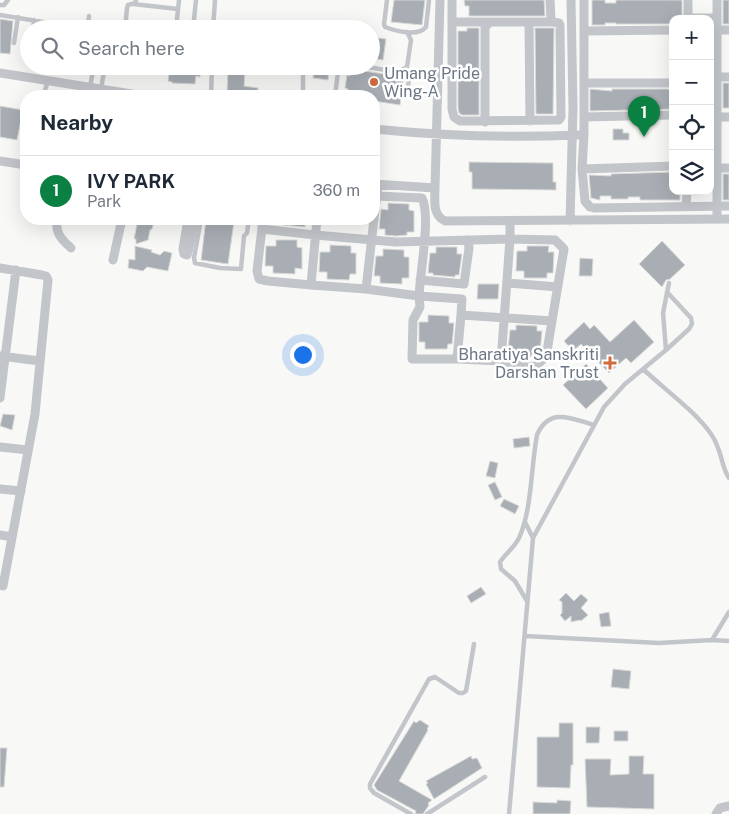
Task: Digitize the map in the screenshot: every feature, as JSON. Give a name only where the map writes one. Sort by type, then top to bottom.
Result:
[{"type":"street","points":[[440,0],[435,188],[437,216],[445,221],[510,222],[729,219]]},
{"type":"street","points":[[452,0],[452,22],[452,113],[454,117],[460,121],[508,122],[559,120],[562,117],[559,23],[452,22]]},
{"type":"street","points":[[550,0],[550,17],[553,22]]},
{"type":"street","points":[[570,221],[572,135],[571,0]]},
{"type":"street","points":[[584,0],[584,135],[582,169],[585,201],[590,206],[729,206]]},
{"type":"street","points":[[688,0],[688,15]]},
{"type":"street","points":[[714,89],[717,77],[717,0]]},
{"type":"street","points":[[485,122],[484,30],[490,22]]},
{"type":"street","points":[[529,22],[530,121]]},
{"type":"street","points":[[584,30],[669,30]]},
{"type":"street","points":[[717,30],[729,30]]},
{"type":"street","points":[[572,57],[584,56]]},
{"type":"street","points":[[0,73],[107,90]]},
{"type":"street","points":[[717,77],[729,77]]},
{"type":"street","points":[[584,83],[669,83]]},
{"type":"street","points":[[714,108],[717,117],[717,168],[714,179],[717,219]]},
{"type":"street","points":[[584,117],[669,115]]},
{"type":"street","points":[[717,117],[729,117]]},
{"type":"street","points":[[508,122],[508,137]]},
{"type":"street","points":[[380,130],[436,135],[508,137],[584,135]]},
{"type":"street","points":[[0,161],[20,164]]},
{"type":"street","points":[[582,169],[669,166]]},
{"type":"street","points":[[717,168],[729,168]]},
{"type":"street","points":[[380,184],[435,188]]},
{"type":"street","points":[[686,195],[686,206]]},
{"type":"street","points":[[262,229],[372,241],[424,242],[510,239],[554,240],[564,249],[546,357],[534,367],[501,361],[412,359],[413,320],[420,307],[419,296],[424,242],[425,204],[422,198],[380,196]]},
{"type":"street","points":[[501,361],[510,222]]},
{"type":"street","points":[[57,225],[57,231],[61,238],[71,248]]},
{"type":"street","points":[[113,260],[121,225]]},
{"type":"street","points":[[187,225],[183,249],[184,254],[187,254],[189,249],[194,225]]},
{"type":"street","points":[[262,225],[257,271],[259,279],[462,299]]},
{"type":"street","points":[[311,285],[316,225]]},
{"type":"street","points":[[366,289],[373,225]]},
{"type":"street","points":[[457,359],[469,248],[468,240]]},
{"type":"street","points":[[0,268],[42,274],[48,280],[35,414],[4,586]]},
{"type":"street","points":[[0,398],[3,356],[16,270]]},
{"type":"street","points":[[420,280],[464,284]]},
{"type":"street","points":[[506,283],[558,287]]},
{"type":"street","points":[[461,315],[552,321]]},
{"type":"street","points":[[3,356],[40,361]]},
{"type":"street","points":[[0,447],[28,450]]},
{"type":"street","points":[[0,489],[21,491]]},
{"type":"street","points":[[0,535],[12,537]]},
{"type":"street","points":[[716,814],[720,808],[729,806]]},
{"type":"lane","points":[[0,6],[4,5],[8,0]]},
{"type":"lane","points":[[177,20],[179,0]]},
{"type":"lane","points":[[194,20],[196,0]]},
{"type":"lane","points":[[214,20],[215,0]]},
{"type":"lane","points":[[387,0],[385,27],[407,32],[420,32],[426,27],[429,0]]},
{"type":"lane","points":[[125,20],[128,5],[134,2],[178,9]]},
{"type":"lane","points":[[0,15],[34,20]]},
{"type":"lane","points":[[88,20],[89,16]]},
{"type":"lane","points":[[14,43],[18,18]]},
{"type":"lane","points":[[380,69],[398,72],[407,67],[411,40],[407,32]]},
{"type":"lane","points":[[403,70],[409,76],[406,95]]},
{"type":"lane","points":[[90,87],[92,75]]},
{"type":"lane","points":[[101,89],[103,75]]},
{"type":"lane","points":[[211,90],[212,75]]},
{"type":"lane","points":[[303,75],[303,90]]},
{"type":"lane","points":[[336,90],[338,75]]},
{"type":"lane","points":[[46,90],[48,81]]},
{"type":"lane","points":[[200,225],[194,258],[195,263],[220,268],[241,269],[244,236],[247,233],[248,225]]},
{"type":"lane","points":[[666,350],[663,312],[669,283]]},
{"type":"lane","points":[[509,814],[533,538],[610,398],[666,350],[692,324],[691,318],[667,292]]},
{"type":"lane","points":[[643,369],[710,433],[721,451],[725,470],[729,478]]},
{"type":"lane","points":[[528,602],[517,585],[504,573],[500,566],[502,559],[512,549],[518,539],[525,522],[537,435],[544,424],[556,416],[565,416],[594,425]]},
{"type":"lane","points":[[525,522],[533,538]]},
{"type":"lane","points":[[712,640],[729,612]]},
{"type":"lane","points":[[525,636],[659,643],[729,641]]},
{"type":"lane","points":[[411,814],[374,793],[371,790],[370,784],[429,679],[435,677],[459,693],[466,691],[474,644]]},
{"type":"lane","points":[[428,814],[485,777]]},
{"type":"building","points":[[394,0],[425,0],[422,25],[391,22]]},
{"type":"building","points":[[464,0],[544,0],[545,16],[469,16],[469,6],[465,6]]},
{"type":"building","points":[[592,0],[605,0],[605,3],[616,3],[616,0],[682,0],[682,15],[669,15],[669,24],[605,23],[605,25],[592,25]]},
{"type":"building","points":[[723,0],[729,0],[729,24],[723,24]]},
{"type":"building","points":[[0,19],[13,21],[10,54],[0,53]]},
{"type":"building","points":[[467,28],[479,28],[479,115],[462,115],[459,113],[458,108],[458,31],[467,31]]},
{"type":"building","points":[[535,28],[554,28],[553,114],[536,114]]},
{"type":"building","points":[[380,38],[386,39],[383,60],[380,60]]},
{"type":"building","name":"Umang Pride Wing-A","points":[[380,73],[404,77],[400,105],[380,102],[380,90],[348,90],[345,88],[347,75],[380,75]]},
{"type":"building","points":[[169,75],[200,75],[200,77],[196,76],[195,84],[172,83],[168,81]]},
{"type":"building","points":[[228,75],[245,75],[244,86],[258,88],[258,90],[227,90]]},
{"type":"building","points":[[313,75],[328,75],[328,80],[313,78]]},
{"type":"building","points":[[723,83],[729,83],[729,108],[723,108]]},
{"type":"building","points":[[590,89],[612,91],[612,89],[669,89],[669,109],[590,111]]},
{"type":"building","points":[[0,106],[20,109],[20,125],[17,140],[0,137]]},
{"type":"building","points":[[613,129],[623,129],[623,133],[629,133],[629,140],[613,140]]},
{"type":"building","points":[[469,162],[553,163],[553,182],[556,182],[556,190],[472,189],[472,172],[469,172]]},
{"type":"building","points":[[669,172],[669,195],[680,195],[680,200],[640,200],[640,197],[611,199],[611,196],[600,196],[600,200],[591,198],[589,175],[611,176],[611,174]]},
{"type":"building","points":[[723,174],[729,174],[729,200],[723,200]]},
{"type":"building","points":[[388,203],[409,204],[409,210],[414,211],[414,232],[407,232],[407,235],[385,235],[385,229],[379,229],[381,209],[388,210]]},
{"type":"building","points":[[137,225],[153,225],[148,240],[136,244],[136,239],[134,239]]},
{"type":"building","points":[[205,225],[234,225],[228,264],[201,260]]},
{"type":"building","points":[[283,225],[305,225],[305,227]]},
{"type":"building","points":[[276,240],[297,240],[297,247],[302,248],[302,269],[295,268],[295,274],[273,273],[273,266],[265,266],[266,246],[276,246]]},
{"type":"building","points":[[662,241],[685,265],[670,279],[666,280],[662,287],[639,264]]},
{"type":"building","points":[[330,245],[351,246],[351,253],[356,253],[356,274],[350,274],[349,280],[327,279],[327,272],[319,272],[320,252],[330,252]]},
{"type":"building","points":[[135,246],[152,250],[151,252],[160,255],[164,251],[172,253],[168,271],[147,267],[143,271],[128,268],[129,259],[135,260]]},
{"type":"building","points":[[527,246],[549,246],[548,252],[554,252],[553,273],[547,273],[547,278],[524,278],[524,271],[516,271],[517,251],[527,251]]},
{"type":"building","points":[[436,247],[457,247],[457,254],[462,254],[459,275],[455,275],[455,277],[428,273],[430,253],[436,253]]},
{"type":"building","points":[[383,249],[404,250],[404,257],[409,257],[409,278],[402,278],[402,284],[380,283],[380,276],[374,276],[376,256],[383,256]]},
{"type":"building","points":[[580,258],[593,259],[592,276],[579,276]]},
{"type":"building","points":[[478,284],[499,284],[498,299],[477,299]]},
{"type":"building","points":[[428,315],[449,316],[449,323],[454,323],[452,344],[448,344],[447,349],[425,349],[425,342],[419,342],[419,322],[428,322]]},
{"type":"building","points":[[634,320],[654,342],[631,363],[626,358],[609,373],[581,344],[573,351],[564,341],[584,322],[590,329],[594,325],[610,342]]},
{"type":"building","points":[[516,325],[537,326],[537,331],[542,331],[540,352],[535,352],[535,357],[513,357],[513,350],[508,350],[510,330],[516,330]]},
{"type":"building","points":[[586,364],[608,388],[586,409],[563,385]]},
{"type":"building","points":[[3,414],[15,415],[12,430],[0,426]]},
{"type":"building","points":[[529,437],[530,446],[514,448],[513,439]]},
{"type":"building","points":[[490,461],[498,463],[495,478],[486,476]]},
{"type":"building","points":[[495,482],[502,497],[495,500],[488,485]]},
{"type":"building","points":[[504,499],[519,506],[515,514],[500,506]]},
{"type":"building","points":[[481,587],[486,594],[471,603],[467,596]]},
{"type":"building","points":[[566,593],[574,601],[581,594],[588,600],[581,608],[588,615],[581,621],[571,622],[571,616],[565,621],[560,615],[562,613],[562,602],[559,600]]},
{"type":"building","points":[[609,612],[611,626],[601,627],[599,614]]},
{"type":"building","points":[[613,669],[631,671],[629,689],[611,687]]},
{"type":"building","points":[[420,720],[429,726],[428,730],[399,781],[432,800],[428,803],[429,805],[423,814],[415,814],[416,811],[377,790],[374,785],[414,721],[416,723]]},
{"type":"building","points":[[559,723],[573,723],[573,765],[571,765],[570,788],[537,787],[537,737],[559,737]]},
{"type":"building","points":[[586,727],[600,727],[599,743],[586,743]]},
{"type":"building","points":[[614,731],[628,731],[628,741],[614,741]]},
{"type":"building","points":[[0,748],[7,748],[4,787],[0,787]]},
{"type":"building","points":[[471,756],[472,759],[477,758],[482,768],[434,799],[426,781]]},
{"type":"building","points":[[629,756],[644,756],[643,774],[654,774],[654,809],[587,807],[585,759],[611,759],[610,775],[629,774]]},
{"type":"building","points":[[557,800],[571,801],[570,814],[533,814],[533,802],[557,803]]},
{"type":"place","name":"Umang Pride Wing-A","points":[[374,82]]},
{"type":"place","name":"IVY PARK","points":[[644,137]]},
{"type":"place","name":"Bharatiya Sanskriti Darshan Trust","points":[[610,363]]}]
